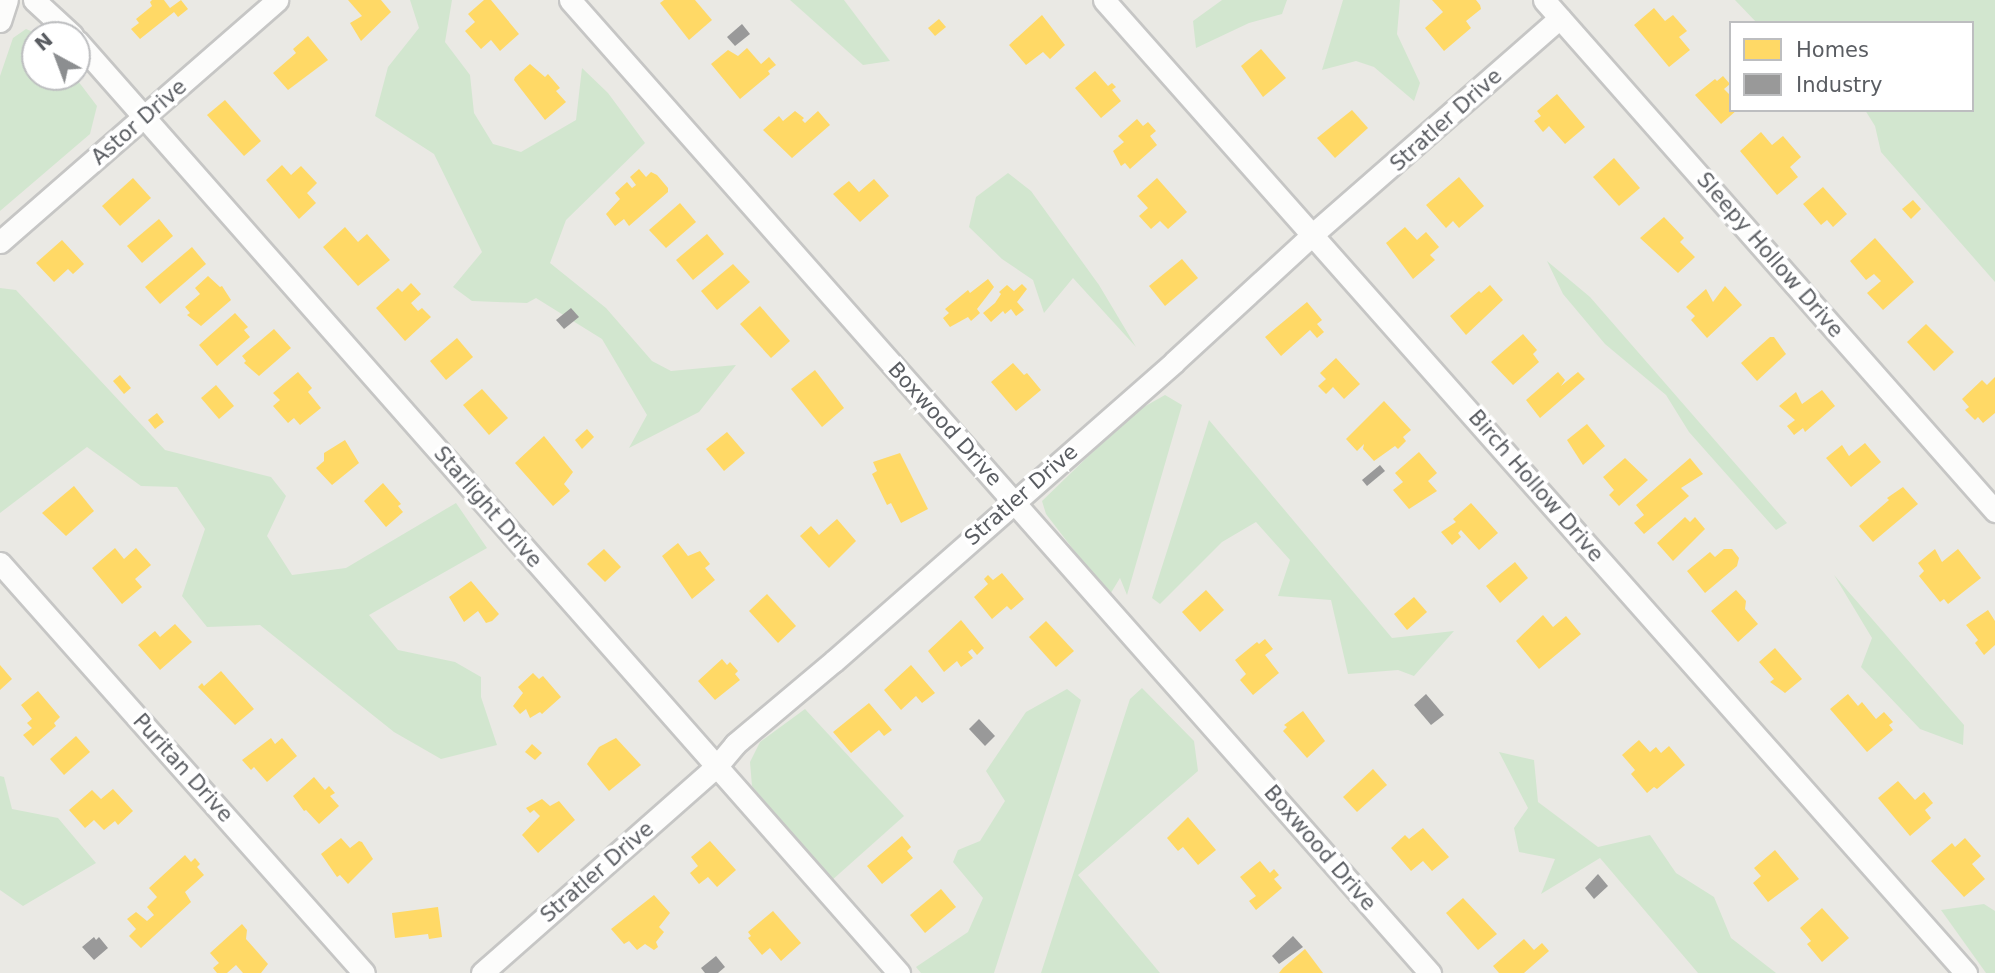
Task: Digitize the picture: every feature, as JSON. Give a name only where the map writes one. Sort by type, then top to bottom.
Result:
[{"type":"street","points":[[0,22],[7,0]]},
{"type":"street","points":[[34,0],[57,21]]},
{"type":"street","name":"Astor Drive","points":[[0,242],[276,0]]},
{"type":"street","name":"Boxwood Drive","points":[[570,0],[1430,973]]},
{"type":"street","name":"Birch Hollow Drive","points":[[1104,0],[1966,973]]},
{"type":"street","name":"Sleepy Hollow Drive","points":[[1544,0],[1995,511]]},
{"type":"street","name":"Stratler Drive","points":[[482,973],[716,766],[735,744],[834,661],[1174,362],[1313,234],[1560,18]]},
{"type":"street","name":"Starlight Drive","points":[[91,57],[899,973]]},
{"type":"street","name":"Puritan Drive","points":[[0,563],[365,973]]},
{"type":"green space","points":[[410,0],[452,0],[445,42],[470,75],[474,113],[493,144],[521,152],[576,120],[582,68],[608,93],[645,143],[566,220],[550,263],[606,308],[652,361],[671,371],[736,365],[699,412],[629,448],[647,415],[602,339],[536,298],[527,303],[472,301],[453,287],[482,252],[434,154],[375,116],[388,67],[419,28]]},
{"type":"green space","points":[[790,0],[844,0],[890,61],[863,65]]},
{"type":"green space","points":[[1222,0],[1287,0],[1282,14],[1249,23],[1196,48],[1193,21]]},
{"type":"green space","points":[[1343,0],[1400,0],[1397,34],[1420,83],[1414,101],[1374,67],[1356,61],[1322,70]]},
{"type":"green space","points":[[1735,0],[1995,0],[1995,282],[1881,152],[1875,126],[1866,112],[1974,112],[1974,21],[1755,21]]},
{"type":"green space","points":[[21,32],[21,91],[86,91],[97,106],[90,134],[0,211],[0,76],[13,38]]},
{"type":"green space","points":[[1008,173],[1031,191],[1099,285],[1136,347],[1073,278],[1044,313],[1033,280],[1002,259],[969,227],[976,197]]},
{"type":"green space","points":[[1547,261],[1590,297],[1787,523],[1776,530],[1689,432],[1666,395],[1605,344],[1563,294]]},
{"type":"green space","points":[[0,288],[16,290],[165,450],[271,477],[286,496],[267,536],[292,575],[346,568],[456,503],[487,548],[369,615],[398,650],[455,662],[481,677],[481,697],[497,745],[441,759],[394,732],[260,625],[207,627],[182,596],[205,529],[177,487],[141,486],[87,447],[0,513]]},
{"type":"green space","points":[[1165,395],[1182,405],[1127,595],[1120,578],[1109,596],[1046,514],[1042,501],[1133,413]]},
{"type":"green space","points":[[1209,420],[1392,638],[1454,631],[1414,676],[1398,670],[1348,674],[1331,600],[1278,596],[1290,560],[1256,522],[1222,542],[1160,604],[1152,598]]},
{"type":"green space","points":[[1834,575],[1964,725],[1963,745],[1920,729],[1861,667],[1872,638]]},
{"type":"green space","points":[[1142,688],[1194,741],[1198,771],[1078,875],[1160,973],[1041,973],[1130,699]]},
{"type":"green space","points":[[1067,689],[1081,700],[994,973],[921,973],[916,967],[968,932],[983,898],[953,862],[958,850],[980,841],[1005,801],[986,771],[1026,712]]},
{"type":"green space","points":[[805,709],[904,816],[831,881],[752,786],[750,762],[760,742]]},
{"type":"green space","points":[[1499,752],[1534,760],[1538,802],[1598,847],[1650,835],[1676,873],[1714,897],[1731,938],[1776,973],[1698,973],[1600,858],[1541,894],[1555,859],[1519,852],[1514,828],[1528,808]]},
{"type":"green space","points":[[0,776],[4,777],[12,809],[58,818],[96,863],[23,906],[0,890]]},
{"type":"green space","points":[[1984,904],[1995,911],[1995,973],[1986,973],[1941,910]]},
{"type":"building: Homes","points":[[152,0],[164,0],[170,8],[181,0],[188,9],[178,17],[174,12],[140,39],[131,29],[139,23],[136,19],[152,6]]},
{"type":"building: Homes","points":[[348,0],[381,0],[391,12],[361,41],[350,23],[362,16]]},
{"type":"building: Homes","points":[[484,0],[491,0],[519,34],[500,51],[491,40],[481,49],[465,31],[475,22],[468,14]]},
{"type":"building: Homes","points":[[664,0],[695,0],[712,20],[689,40],[660,3]]},
{"type":"building: Homes","points":[[1432,0],[1476,0],[1481,9],[1466,21],[1471,28],[1444,51],[1425,28],[1443,12]]},
{"type":"building: Homes","points":[[1654,8],[1665,21],[1673,15],[1687,31],[1679,37],[1690,50],[1669,67],[1634,25]]},
{"type":"building: Homes","points":[[1042,15],[1065,45],[1050,59],[1043,52],[1026,65],[1009,45]]},
{"type":"building: Homes","points":[[939,19],[946,27],[935,36],[928,28]]},
{"type":"building: Homes","points":[[308,36],[328,60],[288,90],[273,73],[296,53],[293,49]]},
{"type":"building: Homes","points":[[747,48],[761,64],[769,57],[776,65],[768,71],[770,74],[740,99],[711,64],[728,50],[738,56]]},
{"type":"building: Homes","points":[[1261,49],[1286,78],[1263,97],[1241,66]]},
{"type":"building: Homes","points":[[530,64],[545,77],[548,74],[560,88],[556,91],[566,102],[545,120],[514,80]]},
{"type":"building: Homes","points":[[1095,71],[1108,86],[1112,83],[1116,87],[1112,90],[1121,101],[1101,118],[1075,88]]},
{"type":"building: Homes","points":[[1723,76],[1729,83],[1724,89],[1729,94],[1729,112],[1735,112],[1721,124],[1695,95],[1715,79],[1717,81]]},
{"type":"building: Homes","points":[[1557,94],[1585,127],[1565,144],[1549,126],[1543,132],[1534,121],[1541,116],[1537,111]]},
{"type":"building: Homes","points":[[225,100],[261,141],[244,156],[207,115]]},
{"type":"building: Homes","points":[[1352,110],[1368,128],[1335,158],[1317,138]]},
{"type":"building: Homes","points":[[795,111],[804,118],[802,120],[805,123],[818,111],[830,125],[792,158],[763,130],[779,116],[783,121]]},
{"type":"building: Homes","points":[[1137,119],[1143,126],[1148,122],[1156,131],[1150,136],[1157,145],[1130,169],[1125,163],[1121,166],[1113,151],[1124,142],[1118,136]]},
{"type":"building: Homes","points":[[1761,132],[1772,145],[1783,136],[1801,157],[1790,167],[1798,177],[1777,195],[1740,151]]},
{"type":"building: Homes","points":[[1614,158],[1640,188],[1619,206],[1593,177]]},
{"type":"building: Homes","points":[[282,165],[291,175],[301,166],[317,183],[307,193],[316,203],[299,219],[266,180]]},
{"type":"building: Homes","points":[[639,169],[646,177],[651,172],[657,175],[668,188],[668,192],[629,226],[624,219],[615,226],[606,214],[620,199],[615,193],[627,182],[632,188],[636,185],[630,177]]},
{"type":"building: Homes","points":[[1459,177],[1484,206],[1459,228],[1453,221],[1446,228],[1426,205]]},
{"type":"building: Homes","points":[[133,178],[151,198],[120,226],[102,206]]},
{"type":"building: Homes","points":[[1157,178],[1187,212],[1168,229],[1160,221],[1151,229],[1139,216],[1148,208],[1137,196]]},
{"type":"building: Homes","points":[[874,179],[889,196],[860,222],[833,194],[849,181],[859,192]]},
{"type":"building: Homes","points":[[1823,187],[1847,214],[1833,227],[1827,220],[1821,225],[1803,204]]},
{"type":"building: Homes","points":[[1913,200],[1921,209],[1911,219],[1902,209]]},
{"type":"building: Homes","points":[[680,203],[696,222],[666,248],[649,230]]},
{"type":"building: Homes","points":[[1664,217],[1684,238],[1680,242],[1695,257],[1678,273],[1640,238]]},
{"type":"building: Homes","points":[[159,219],[173,236],[142,263],[127,246]]},
{"type":"building: Homes","points":[[345,227],[358,242],[367,234],[390,260],[358,286],[323,247]]},
{"type":"building: Homes","points":[[1405,227],[1417,240],[1426,232],[1439,247],[1430,255],[1435,260],[1413,279],[1386,243]]},
{"type":"building: Homes","points":[[707,234],[724,254],[693,280],[676,260]]},
{"type":"building: Homes","points":[[1875,238],[1914,282],[1883,310],[1867,293],[1881,281],[1874,274],[1866,280],[1850,261]]},
{"type":"building: Homes","points":[[62,240],[84,264],[73,274],[68,269],[54,282],[36,263]]},
{"type":"building: Homes","points":[[192,247],[206,264],[160,304],[145,287]]},
{"type":"building: Homes","points":[[1182,259],[1198,278],[1165,306],[1149,286]]},
{"type":"building: Homes","points":[[733,264],[750,282],[717,310],[701,291]]},
{"type":"building: Homes","points":[[208,276],[222,286],[231,300],[201,326],[187,315],[190,313],[185,307],[200,294],[195,288]]},
{"type":"building: Homes","points":[[988,279],[994,287],[977,309],[980,313],[971,321],[968,317],[950,327],[943,318],[949,313],[945,309],[968,290],[970,293]]},
{"type":"building: Homes","points":[[411,283],[421,294],[411,303],[418,311],[422,308],[431,317],[405,341],[376,308],[398,288],[402,292]]},
{"type":"building: Homes","points":[[1022,284],[1027,289],[1017,302],[1024,310],[1016,316],[1011,309],[1005,314],[1003,311],[991,322],[983,313],[995,303],[1001,294],[999,292],[1007,285],[1014,291]]},
{"type":"building: Homes","points":[[1490,285],[1503,300],[1466,335],[1450,316]]},
{"type":"building: Homes","points":[[1725,286],[1742,305],[1707,338],[1691,320],[1695,316],[1686,307],[1706,289],[1713,302]]},
{"type":"building: Homes","points":[[1307,302],[1322,320],[1317,324],[1324,332],[1317,338],[1310,330],[1281,356],[1265,337]]},
{"type":"building: Homes","points":[[760,306],[790,341],[771,358],[740,324]]},
{"type":"building: Homes","points":[[235,313],[248,327],[244,330],[250,337],[217,366],[199,345]]},
{"type":"building: Homes","points":[[1926,324],[1954,352],[1934,371],[1907,342]]},
{"type":"building: Homes","points":[[274,329],[291,348],[259,376],[244,363],[246,361],[242,356]]},
{"type":"building: Homes","points":[[1523,334],[1537,350],[1533,354],[1539,362],[1513,385],[1491,362]]},
{"type":"building: Homes","points":[[1770,337],[1774,337],[1786,354],[1757,381],[1741,363]]},
{"type":"building: Homes","points":[[457,338],[473,357],[446,380],[430,361]]},
{"type":"building: Homes","points":[[1336,358],[1360,384],[1344,399],[1333,387],[1326,394],[1318,386],[1326,379],[1320,373]]},
{"type":"building: Homes","points":[[1013,363],[1024,375],[1027,373],[1041,390],[1016,411],[991,382]]},
{"type":"building: Homes","points":[[815,370],[844,408],[822,427],[791,389]]},
{"type":"building: Homes","points":[[298,372],[312,388],[308,392],[321,408],[300,425],[294,418],[288,423],[273,406],[280,400],[273,393]]},
{"type":"building: Homes","points":[[1558,372],[1565,380],[1561,386],[1578,372],[1585,379],[1540,418],[1526,400]]},
{"type":"building: Homes","points":[[120,375],[131,388],[124,394],[113,381]]},
{"type":"building: Homes","points":[[1995,377],[1995,413],[1983,423],[1978,417],[1975,420],[1965,410],[1969,407],[1962,399],[1982,380],[1987,385]]},
{"type":"building: Homes","points":[[216,385],[234,406],[219,419],[201,398]]},
{"type":"building: Homes","points":[[482,389],[508,418],[489,435],[463,405]]},
{"type":"building: Homes","points":[[1822,390],[1835,406],[1805,432],[1803,428],[1794,435],[1787,426],[1795,420],[1779,406],[1796,392],[1802,404]]},
{"type":"building: Homes","points":[[1384,401],[1411,430],[1403,437],[1406,441],[1398,449],[1395,446],[1374,461],[1363,449],[1364,444],[1357,451],[1346,439]]},
{"type":"building: Homes","points":[[157,413],[164,422],[155,429],[148,420]]},
{"type":"building: Homes","points":[[1587,424],[1605,446],[1583,465],[1567,440]]},
{"type":"building: Homes","points":[[587,429],[594,437],[582,449],[575,440]]},
{"type":"building: Homes","points":[[727,432],[745,453],[724,471],[706,449]]},
{"type":"building: Homes","points":[[544,436],[573,472],[564,484],[570,491],[553,506],[515,463]]},
{"type":"building: Homes","points":[[345,440],[359,463],[332,485],[316,468],[324,461],[324,453]]},
{"type":"building: Homes","points":[[1865,443],[1881,462],[1851,487],[1826,458],[1842,445],[1849,456]]},
{"type":"building: Homes","points":[[1419,452],[1437,473],[1428,481],[1437,491],[1409,509],[1393,490],[1403,482],[1395,473]]},
{"type":"building: Homes","points":[[900,453],[928,509],[901,523],[891,503],[887,505],[872,474],[877,471],[873,462]]},
{"type":"building: Homes","points":[[1625,458],[1648,480],[1619,506],[1609,495],[1614,490],[1603,477]]},
{"type":"building: Homes","points":[[1690,458],[1703,474],[1681,488],[1689,496],[1644,534],[1634,523],[1644,515],[1636,505]]},
{"type":"building: Homes","points":[[383,483],[401,504],[398,506],[403,512],[386,527],[364,501]]},
{"type":"building: Homes","points":[[74,486],[94,511],[66,536],[42,513]]},
{"type":"building: Homes","points":[[1903,487],[1918,504],[1873,542],[1859,526],[1889,500],[1887,498]]},
{"type":"building: Homes","points":[[1471,503],[1498,533],[1479,550],[1461,530],[1458,533],[1461,537],[1452,545],[1441,532],[1456,522],[1453,519]]},
{"type":"building: Homes","points":[[1685,517],[1690,522],[1695,517],[1705,529],[1673,561],[1657,543]]},
{"type":"building: Homes","points":[[837,519],[856,541],[829,568],[800,536],[811,526],[819,535]]},
{"type":"building: Homes","points":[[678,543],[688,556],[700,551],[710,564],[705,568],[715,580],[692,599],[662,556]]},
{"type":"building: Homes","points":[[115,548],[124,559],[136,548],[151,565],[135,579],[142,587],[122,604],[92,568]]},
{"type":"building: Homes","points":[[604,549],[621,567],[605,582],[587,564]]},
{"type":"building: Homes","points":[[1724,549],[1732,549],[1739,558],[1737,566],[1705,593],[1687,571],[1710,552],[1715,557]]},
{"type":"building: Homes","points":[[1935,549],[1942,562],[1958,549],[1981,578],[1948,604],[1944,599],[1940,602],[1919,576],[1924,571],[1918,563]]},
{"type":"building: Homes","points":[[1515,562],[1528,578],[1500,603],[1486,586]]},
{"type":"building: Homes","points":[[1002,573],[1024,599],[1011,610],[1007,606],[992,619],[974,597],[988,584],[984,579],[988,575],[993,580]]},
{"type":"building: Homes","points":[[471,581],[499,614],[492,621],[486,623],[478,611],[464,622],[449,597]]},
{"type":"building: Homes","points":[[1206,590],[1224,610],[1200,632],[1182,612]]},
{"type":"building: Homes","points":[[1736,590],[1746,601],[1745,609],[1758,624],[1738,642],[1711,611]]},
{"type":"building: Homes","points":[[767,594],[796,626],[778,643],[749,611]]},
{"type":"building: Homes","points":[[1414,597],[1427,612],[1407,630],[1394,614]]},
{"type":"building: Homes","points":[[1988,610],[1995,621],[1995,645],[1984,655],[1975,643],[1978,640],[1966,625]]},
{"type":"building: Homes","points":[[1543,615],[1553,627],[1566,616],[1581,634],[1539,669],[1516,641]]},
{"type":"building: Homes","points":[[961,620],[984,648],[977,655],[972,649],[968,652],[973,658],[961,667],[957,661],[944,672],[928,651]]},
{"type":"building: Homes","points":[[1046,621],[1074,651],[1056,667],[1029,637]]},
{"type":"building: Homes","points":[[175,624],[192,642],[160,670],[138,645],[155,631],[160,637]]},
{"type":"building: Homes","points":[[1265,639],[1273,649],[1265,655],[1279,673],[1253,695],[1240,680],[1246,674],[1235,660],[1257,642],[1259,644]]},
{"type":"building: Homes","points":[[1775,648],[1802,679],[1785,693],[1770,682],[1774,679],[1759,662]]},
{"type":"building: Homes","points":[[722,659],[727,665],[730,662],[738,671],[735,674],[740,680],[715,700],[698,681]]},
{"type":"building: Homes","points":[[0,665],[12,679],[0,690]]},
{"type":"building: Homes","points":[[911,665],[935,693],[922,703],[916,696],[901,710],[884,690]]},
{"type":"building: Homes","points":[[221,671],[254,709],[235,725],[198,687],[202,683],[204,686]]},
{"type":"building: Homes","points":[[533,673],[539,679],[543,676],[561,697],[542,714],[540,712],[530,718],[526,709],[520,714],[513,706],[523,693],[518,687]]},
{"type":"building: Homes","points":[[38,691],[60,717],[54,723],[56,726],[33,746],[23,735],[32,728],[27,723],[32,719],[21,705]]},
{"type":"building: Homes","points":[[1848,694],[1858,706],[1862,702],[1876,719],[1884,712],[1893,722],[1889,725],[1893,730],[1867,752],[1830,709]]},
{"type":"building: Homes","points":[[869,703],[892,730],[884,736],[879,730],[851,753],[833,732]]},
{"type":"building: Homes","points":[[1303,711],[1325,741],[1307,758],[1283,731],[1287,727],[1284,725]]},
{"type":"building: Homes","points":[[76,736],[90,752],[64,775],[50,759]]},
{"type":"building: Homes","points":[[271,738],[275,744],[282,738],[297,756],[267,782],[254,767],[251,770],[242,760]]},
{"type":"building: Homes","points":[[616,738],[641,765],[609,791],[587,764],[599,747]]},
{"type":"building: Homes","points":[[1639,740],[1650,752],[1656,747],[1661,753],[1669,746],[1685,765],[1657,789],[1654,787],[1647,793],[1631,774],[1635,770],[1622,755]]},
{"type":"building: Homes","points":[[532,744],[542,753],[535,760],[525,752]]},
{"type":"building: Homes","points":[[1373,769],[1387,785],[1357,812],[1343,797]]},
{"type":"building: Homes","points":[[314,777],[325,790],[329,786],[335,793],[330,796],[339,806],[319,824],[304,811],[293,796]]},
{"type":"building: Homes","points":[[1898,781],[1915,800],[1924,792],[1933,803],[1925,810],[1931,818],[1910,836],[1878,798]]},
{"type":"building: Homes","points":[[113,789],[133,811],[118,825],[115,821],[104,830],[94,820],[85,828],[69,810],[92,790],[101,799]]},
{"type":"building: Homes","points":[[542,799],[550,806],[559,801],[575,820],[538,853],[522,835],[540,816],[534,810],[530,813],[526,808]]},
{"type":"building: Homes","points":[[1188,817],[1216,850],[1198,865],[1183,847],[1178,851],[1167,838]]},
{"type":"building: Homes","points":[[1423,828],[1449,857],[1432,871],[1423,861],[1411,871],[1391,848],[1405,835],[1409,839]]},
{"type":"building: Homes","points":[[902,836],[911,847],[907,851],[913,858],[882,884],[867,866]]},
{"type":"building: Homes","points":[[341,838],[350,848],[359,841],[362,842],[373,859],[348,884],[340,875],[337,877],[321,854]]},
{"type":"building: Homes","points":[[1965,838],[1981,856],[1972,864],[1985,879],[1964,897],[1931,861],[1952,843],[1955,847]]},
{"type":"building: Homes","points":[[710,841],[736,870],[717,887],[708,877],[699,884],[690,873],[698,866],[691,857]]},
{"type":"building: Homes","points":[[1775,850],[1799,879],[1768,902],[1753,883],[1761,876],[1754,868]]},
{"type":"building: Homes","points":[[185,855],[191,862],[195,858],[200,864],[197,867],[204,875],[185,892],[191,902],[141,948],[129,936],[136,929],[127,919],[136,912],[147,921],[154,915],[147,907],[157,897],[149,888]]},
{"type":"building: Homes","points":[[1260,861],[1270,873],[1274,869],[1279,875],[1274,879],[1282,888],[1256,910],[1249,901],[1256,896],[1240,877]]},
{"type":"building: Homes","points":[[941,889],[956,907],[925,933],[910,915]]},
{"type":"building: Homes","points":[[654,895],[670,913],[659,927],[664,932],[656,942],[658,947],[654,950],[645,944],[637,950],[629,941],[624,944],[611,929]]},
{"type":"building: Homes","points":[[1463,898],[1497,934],[1478,950],[1446,913]]},
{"type":"building: Homes","points":[[438,907],[442,937],[429,939],[428,934],[395,938],[392,913]]},
{"type":"building: Homes","points":[[1822,908],[1849,938],[1822,962],[1807,944],[1811,941],[1800,928]]},
{"type":"building: Homes","points":[[773,911],[801,943],[781,961],[770,948],[762,955],[748,938],[751,936],[748,932]]},
{"type":"building: Homes","points":[[242,924],[247,930],[246,939],[268,964],[261,973],[243,973],[236,965],[227,973],[217,973],[213,968],[219,963],[210,953]]},
{"type":"building: Homes","points":[[1524,939],[1534,950],[1542,943],[1549,951],[1524,973],[1499,973],[1493,966]]},
{"type":"building: Homes","points":[[1305,949],[1323,973],[1279,973],[1283,968]]},
{"type":"building: Industry","points":[[742,24],[750,34],[735,46],[727,37]]},
{"type":"building: Industry","points":[[571,308],[579,317],[564,329],[556,320]]},
{"type":"building: Industry","points":[[1380,465],[1385,471],[1367,486],[1362,480]]},
{"type":"building: Industry","points":[[1426,694],[1444,715],[1431,725],[1414,705]]},
{"type":"building: Industry","points":[[979,719],[995,736],[985,746],[969,729]]},
{"type":"building: Industry","points":[[1598,874],[1608,886],[1594,899],[1585,888]]},
{"type":"building: Industry","points":[[1293,936],[1303,947],[1279,964],[1272,956]]},
{"type":"building: Industry","points":[[94,937],[96,940],[99,937],[108,948],[94,960],[82,947]]},
{"type":"building: Industry","points":[[716,956],[725,967],[718,973],[705,973],[701,968]]}]
